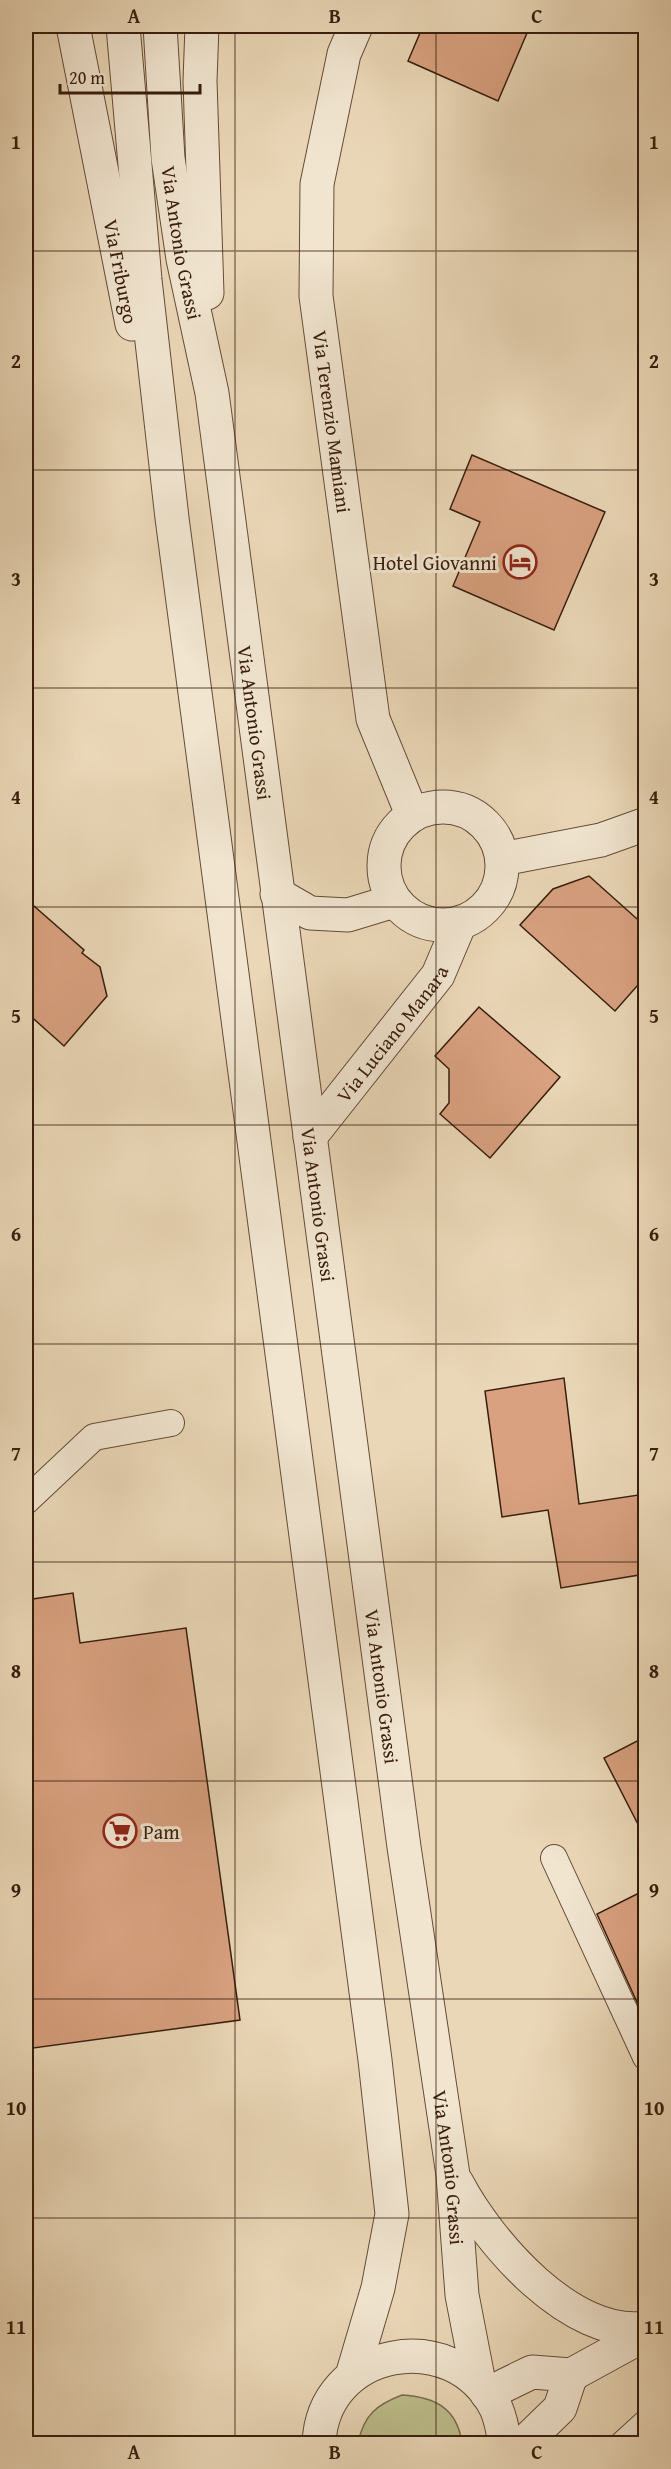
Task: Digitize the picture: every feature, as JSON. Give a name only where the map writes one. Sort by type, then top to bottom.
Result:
[{"type":"street","name":"Via Friburgo","points":[[73,26],[172,518]]},
{"type":"street","name":"Via Antonio Grassi","points":[[123,26],[146,280],[172,518],[373,2048],[392,2214],[378,2288],[352,2376]]},
{"type":"street","name":"Via Antonio Grassi","points":[[160,26],[168,158],[183,259],[212,393],[403,1835],[453,2175],[462,2295],[483,2388]]},
{"type":"street","points":[[202,26],[200,81],[212,393]]},
{"type":"street","name":"Via Terenzio Mamiani","points":[[356,26],[344,54],[317,184],[316,296],[373,719],[412,814]]},
{"type":"street","points":[[451,806],[470,813],[486,824],[497,841],[502,859],[501,880],[493,899],[479,914],[460,923],[442,926],[424,922],[407,914],[394,901],[385,883],[382,863],[392,835],[397,827],[412,814],[431,807],[451,806]]},
{"type":"street","points":[[502,859],[601,840],[645,824]]},
{"type":"street","points":[[277,894],[310,913],[348,915],[394,901]]},
{"type":"street","name":"Via Luciano Manara","points":[[310,1137],[438,975],[460,923]]},
{"type":"street","points":[[453,2175],[470,2208],[497,2242],[523,2270],[559,2300],[594,2321],[630,2330],[645,2328]]},
{"type":"street","points":[[483,2388],[532,2372],[571,2375],[645,2334]]},
{"type":"street","points":[[319,2444],[323,2419],[329,2404],[352,2376],[382,2360],[417,2355],[451,2363],[483,2388],[497,2409],[505,2444]]},
{"type":"street","points":[[523,2444],[560,2408],[571,2375]]},
{"type":"lane","points":[[26,1501],[94,1437],[171,1424]]},
{"type":"lane","points":[[554,1858],[645,2057]]},
{"type":"lane","points":[[623,2444],[645,2423]]},
{"type":"green space","points":[[402,2395],[425,2398],[450,2413],[462,2443],[358,2443],[364,2425],[372,2412]]},
{"type":"building","points":[[423,26],[530,26],[498,101],[408,61]]},
{"type":"building","points":[[472,455],[605,512],[554,630],[453,586],[480,522],[450,509]]},
{"type":"building","points":[[589,876],[645,926],[645,977],[615,1011],[520,925],[553,889]]},
{"type":"building","points":[[26,899],[84,950],[82,953],[100,967],[107,996],[64,1046],[26,1012]]},
{"type":"building","points":[[479,1007],[560,1077],[490,1158],[440,1114],[449,1103],[449,1069],[435,1056]]},
{"type":"building","points":[[564,1378],[579,1504],[645,1494],[645,1574],[561,1588],[548,1510],[502,1517],[485,1391]]},
{"type":"building","name":"Pam","points":[[73,1593],[80,1643],[186,1628],[240,2020],[26,2049],[26,1600]]},
{"type":"building","points":[[645,1737],[645,1838],[604,1758]]},
{"type":"building","points":[[645,1890],[645,2020],[597,1914]]},
{"type":"place","name":"Hotel Giovanni","points":[[520,562]]},
{"type":"place","name":"Pam","points":[[120,1831]]}]
